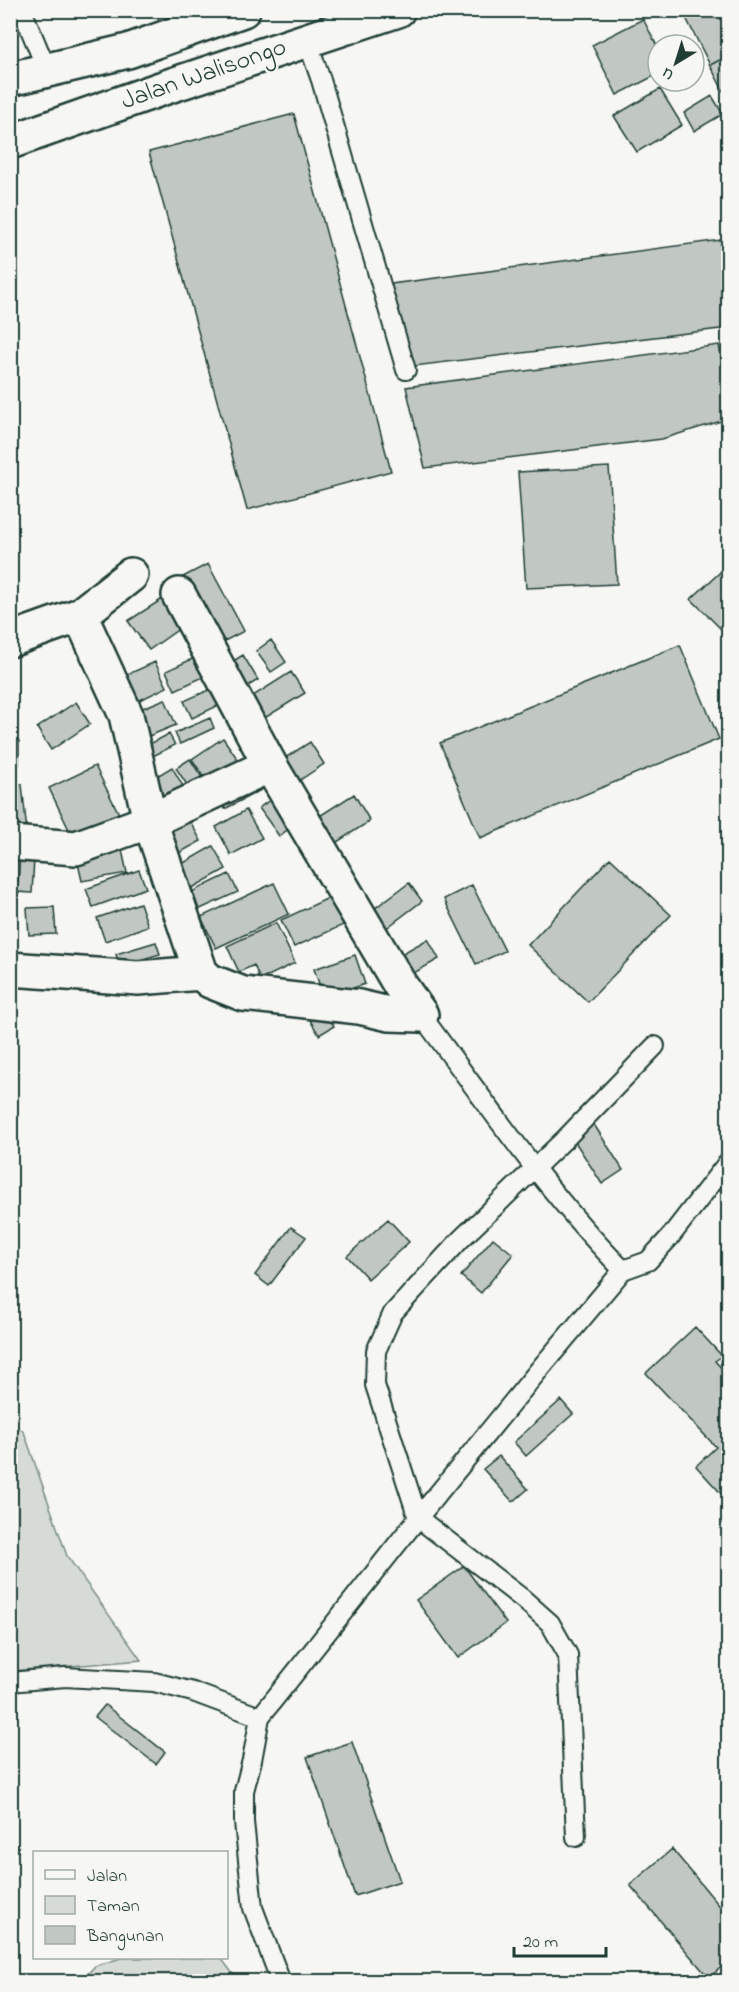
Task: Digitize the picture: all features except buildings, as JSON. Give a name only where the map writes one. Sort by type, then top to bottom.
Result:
[{"type":"main road","name":"Jalan Walisongo","points":[[10,79],[128,51],[243,10]]},
{"type":"main road","name":"Jalan Walisongo","points":[[10,142],[398,10]]},
{"type":"main road","points":[[10,640],[80,615],[131,575]]},
{"type":"main road","points":[[179,595],[270,765],[400,985],[421,1015]]},
{"type":"main road","points":[[80,615],[126,715],[150,821],[201,973],[210,981],[243,994],[359,1007],[389,1014],[421,1015]]},
{"type":"main road","points":[[10,843],[76,848],[150,821],[270,765]]},
{"type":"main road","points":[[10,969],[138,978],[201,973]]},
{"type":"lane","points":[[22,10],[47,70]]},
{"type":"lane","points":[[307,40],[321,80],[406,370]]},
{"type":"lane","points":[[421,1015],[534,1168],[601,1248],[623,1270]]},
{"type":"lane","points":[[576,1837],[568,1655],[550,1623],[523,1599],[418,1518],[375,1385],[376,1351],[393,1313],[461,1239],[655,1046]]},
{"type":"lane","points":[[281,1982],[253,1908],[244,1822],[244,1791],[260,1717],[418,1518],[623,1270],[648,1261],[696,1206],[729,1162]]},
{"type":"lane","points":[[10,1682],[65,1677],[154,1682],[193,1692],[260,1717]]},
{"type":"green space","points":[[10,1422],[24,1432],[67,1556],[141,1660],[11,1671]]},
{"type":"green space","points":[[118,1959],[222,1959],[236,1978],[235,1982],[81,1981],[95,1966]]}]
